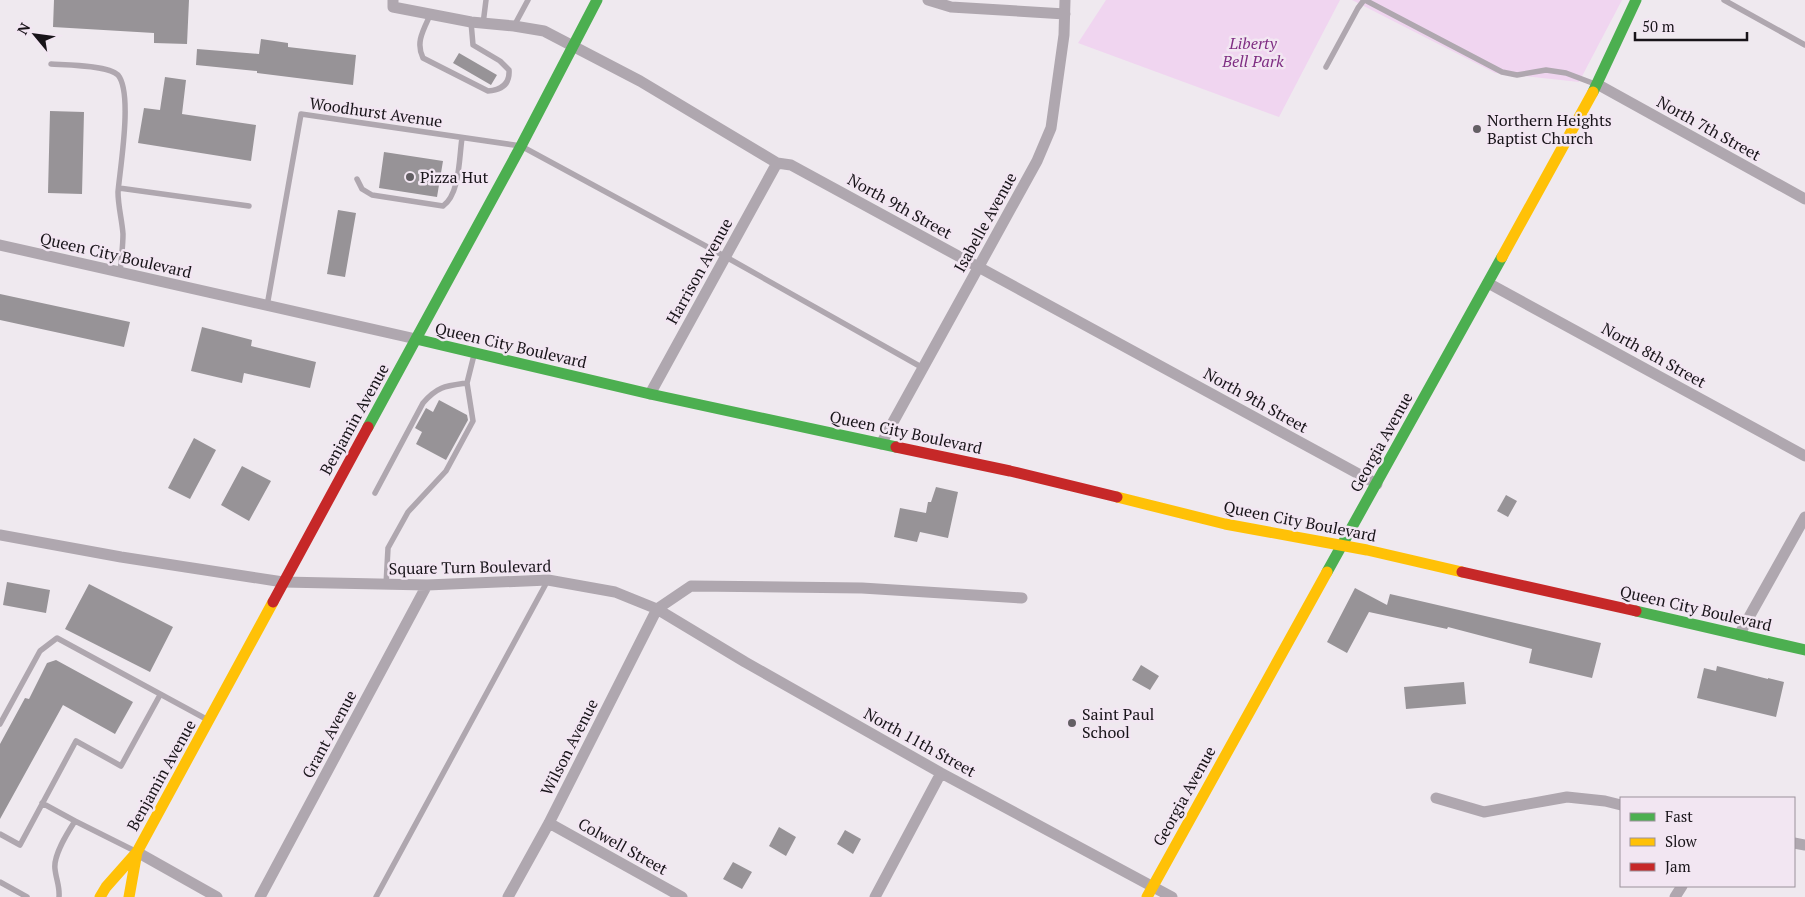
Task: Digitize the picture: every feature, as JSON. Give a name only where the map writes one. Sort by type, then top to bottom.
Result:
[{"type":"street","name":"Benjamin Avenue","points":[[100,897],[106,887],[137,852],[210,721],[283,582],[521,146],[597,0]]},
{"type":"street","points":[[928,0],[951,7],[1065,14]]},
{"type":"street","name":"Isabelle Avenue","points":[[881,444],[1037,161],[1051,128],[1064,35],[1065,0]]},
{"type":"street","name":"Georgia Avenue","points":[[1150,892],[1488,283],[1596,84],[1636,0]]},
{"type":"street","name":"North 9th Street","points":[[393,4],[472,22],[514,26],[544,32],[640,81],[777,163],[791,165],[1377,484]]},
{"type":"street","name":"North 7th Street","points":[[1596,84],[1805,199]]},
{"type":"street","name":"Harrison Avenue","points":[[650,394],[777,163]]},
{"type":"street","name":"Queen City Boulevard","points":[[0,245],[650,394],[1010,471],[1225,524],[1342,546],[1805,650]]},
{"type":"street","name":"North 8th Street","points":[[1488,283],[1805,456]]},
{"type":"street","points":[[1739,635],[1805,517]]},
{"type":"street","name":"Square Turn Boulevard","points":[[0,535],[121,557],[283,582],[427,586],[548,580],[615,592],[657,610]]},
{"type":"street","name":"Grant Avenue","points":[[260,897],[427,586]]},
{"type":"street","points":[[657,610],[691,586],[862,588],[1022,598]]},
{"type":"street","name":"North 11th Street","points":[[657,610],[1150,892],[1172,897]]},
{"type":"street","name":"Wilson Avenue","points":[[508,897],[657,610]]},
{"type":"street","points":[[875,897],[941,774]]},
{"type":"street","points":[[1436,798],[1484,812],[1568,797],[1620,805]]},
{"type":"street","name":"Colwell Street","points":[[548,823],[682,897]]},
{"type":"street","name":"Benjamin Avenue","points":[[129,897],[137,852]]},
{"type":"street","points":[[137,852],[217,897]]},
{"type":"lane","points":[[484,24],[486,0]]},
{"type":"lane","points":[[514,26],[528,0]]},
{"type":"lane","points":[[1326,67],[1358,8],[1365,0],[1502,72],[1517,75],[1546,70],[1566,73],[1596,84]]},
{"type":"lane","points":[[1724,0],[1805,44]]},
{"type":"lane","points":[[431,14],[420,39],[419,50],[423,58],[488,92],[499,91],[505,86],[509,78],[509,70],[500,61],[473,45],[472,22]]},
{"type":"lane","points":[[51,64],[113,71],[119,77],[124,88],[126,104],[119,188],[123,236],[120,272]]},
{"type":"lane","name":"Woodhurst Avenue","points":[[267,306],[301,114],[521,146]]},
{"type":"lane","points":[[357,179],[362,189],[372,195],[443,206],[449,202],[454,193],[462,138]]},
{"type":"lane","points":[[521,146],[726,257],[922,368]]},
{"type":"lane","points":[[119,188],[250,206]]},
{"type":"lane","points":[[386,584],[388,548],[408,512],[446,471],[473,420],[467,383],[474,354]]},
{"type":"lane","points":[[375,493],[423,403],[433,391],[443,386],[467,383]]},
{"type":"lane","points":[[376,897],[548,580]]},
{"type":"lane","points":[[0,724],[40,651],[57,638],[210,721]]},
{"type":"lane","points":[[0,834],[20,845],[76,741],[121,766],[160,695]]},
{"type":"lane","points":[[42,803],[137,852]]},
{"type":"lane","points":[[59,897],[59,882],[54,867],[61,846],[76,820]]},
{"type":"lane","points":[[0,882],[27,897]]},
{"type":"green space","name":"Liberty Bell Park","points":[[1106,0],[1340,0],[1279,117],[1078,43]]},
{"type":"green space","points":[[1352,0],[1622,0],[1579,82],[1495,73]]},
{"type":"building","points":[[54,0],[189,0],[187,44],[154,43],[154,33],[53,27]]},
{"type":"building","points":[[261,39],[288,43],[288,47],[356,55],[353,85],[257,73],[257,71],[196,65],[197,49],[259,54]]},
{"type":"building","points":[[459,53],[497,75],[491,85],[453,63]]},
{"type":"building","points":[[165,77],[186,80],[182,114],[256,125],[251,161],[138,143],[144,108],[160,110]]},
{"type":"building","points":[[50,111],[84,112],[82,194],[48,193]]},
{"type":"building","points":[[384,152],[443,161],[437,197],[379,188]]},
{"type":"building","points":[[338,210],[356,213],[345,277],[327,274]]},
{"type":"building","points":[[0,294],[130,322],[124,347],[0,320]]},
{"type":"building","points":[[202,327],[252,340],[251,346],[316,362],[310,388],[244,373],[242,383],[191,371]]},
{"type":"building","points":[[439,400],[467,415],[468,420],[446,460],[416,444],[422,432],[415,428],[426,408],[433,412]]},
{"type":"building","points":[[194,438],[216,450],[190,499],[168,488]]},
{"type":"building","points":[[242,466],[271,481],[249,521],[221,505]]},
{"type":"building","points":[[936,487],[958,492],[948,538],[920,532],[917,542],[894,537],[900,508],[926,513],[928,502],[931,502]]},
{"type":"building","points":[[1506,495],[1517,501],[1508,517],[1497,511]]},
{"type":"building","points":[[7,582],[50,590],[46,613],[3,605]]},
{"type":"building","points":[[89,584],[173,627],[150,672],[65,629]]},
{"type":"building","points":[[1355,588],[1387,605],[1390,594],[1601,643],[1592,678],[1529,663],[1532,649],[1448,627],[1447,629],[1369,612],[1347,653],[1327,642]]},
{"type":"building","points":[[56,660],[133,702],[115,734],[63,705],[0,819],[0,744],[25,698],[29,699],[47,663]]},
{"type":"building","points":[[1141,665],[1159,676],[1150,690],[1132,680]]},
{"type":"building","points":[[1717,666],[1784,682],[1776,717],[1697,698],[1704,668],[1716,671]]},
{"type":"building","points":[[1464,682],[1466,704],[1406,709],[1404,687]]},
{"type":"building","points":[[779,827],[796,837],[786,856],[769,846]]},
{"type":"building","points":[[845,830],[861,839],[853,854],[837,844]]},
{"type":"building","points":[[733,862],[752,872],[742,889],[723,879]]},
{"type":"traffic: fast","points":[[368,427],[521,146],[597,0]]},
{"type":"traffic: fast","points":[[1593,92],[1636,0]]},
{"type":"traffic: fast","points":[[1327,572],[1502,257]]},
{"type":"traffic: fast","points":[[416,339],[650,394],[896,447]]},
{"type":"traffic: fast","points":[[1636,611],[1805,650]]},
{"type":"traffic: slow","points":[[1502,257],[1593,92]]},
{"type":"traffic: slow","points":[[1117,497],[1225,524],[1367,550],[1462,572]]},
{"type":"traffic: slow","points":[[1147,897],[1327,572]]},
{"type":"traffic: slow","points":[[100,897],[106,887],[137,852],[273,602]]},
{"type":"traffic: slow","points":[[129,897],[137,852]]},
{"type":"traffic: jam","points":[[273,602],[368,427]]},
{"type":"traffic: jam","points":[[896,447],[1010,471],[1117,497]]},
{"type":"traffic: jam","points":[[1462,572],[1636,611]]},
{"type":"place","name":"Northern Heights Baptist Church","points":[[1477,129]]},
{"type":"place","name":"Pizza Hut","points":[[410,177]]},
{"type":"place","name":"Saint Paul School","points":[[1072,723]]}]
